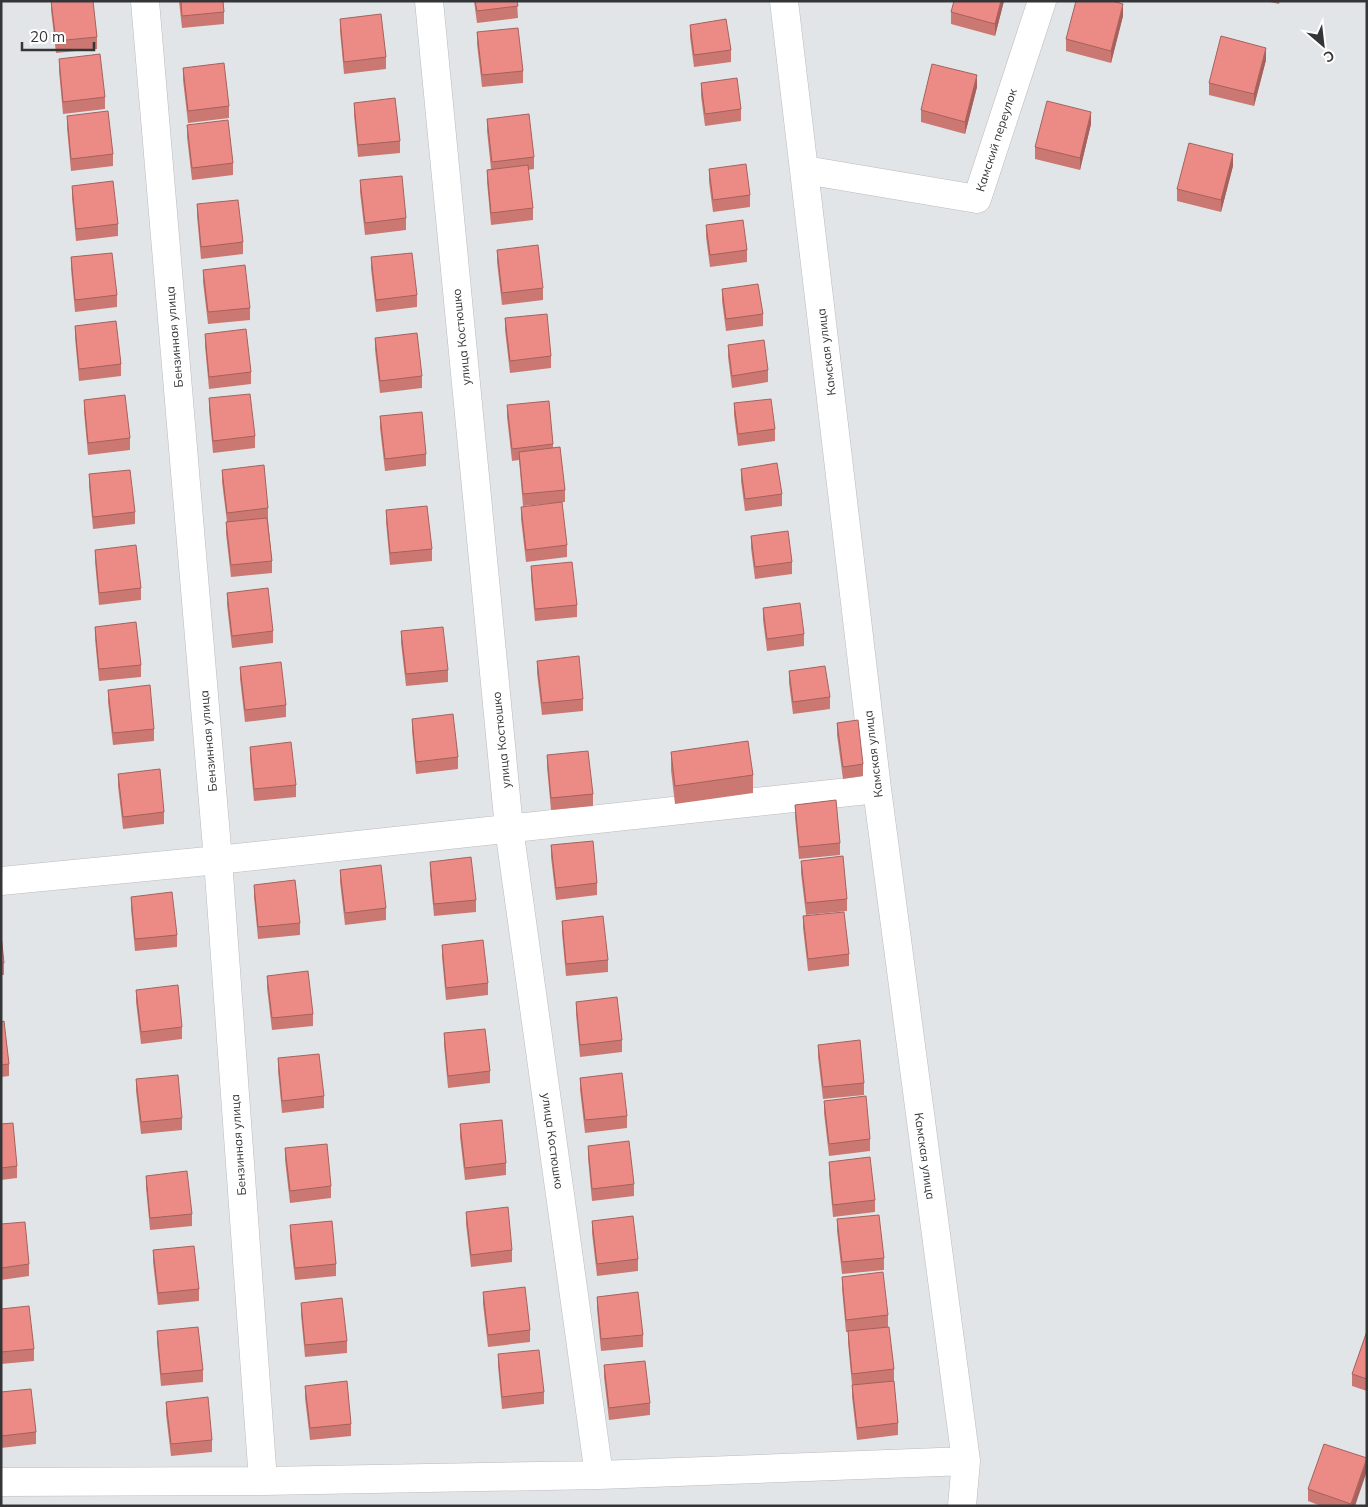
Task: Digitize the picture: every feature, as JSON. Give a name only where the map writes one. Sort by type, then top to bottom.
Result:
[{"type":"street","name":"Бензинная улица","points":[[145,1],[218,860],[263,1481]]},
{"type":"street","name":"улица Костюшко","points":[[429,1],[509,828],[599,1475]]},
{"type":"street","name":"Камская улица","points":[[784,1],[877,789],[966,1461],[962,1506]]},
{"type":"street","name":"Камский переулок","points":[[804,170],[977,199],[1042,1]]},
{"type":"street","points":[[1,882],[877,789]]},
{"type":"street","points":[[1,1482],[263,1481],[599,1475],[966,1461]]},
{"type":"building","points":[[51,1],[93,1],[97,37],[56,41]]},
{"type":"building","points":[[181,1],[223,1],[224,12],[182,16]]},
{"type":"building","points":[[475,1],[517,1],[518,6],[477,11]]},
{"type":"building","points":[[954,1],[1001,1],[995,24],[951,12]]},
{"type":"building","points":[[1076,1],[1112,1],[1123,4],[1111,51],[1066,39]]},
{"type":"building","points":[[381,14],[386,57],[344,62],[340,19]]},
{"type":"building","points":[[726,19],[731,50],[694,55],[690,25]]},
{"type":"building","points":[[518,28],[523,71],[482,75],[477,32]]},
{"type":"building","points":[[1221,36],[1266,48],[1254,94],[1209,83]]},
{"type":"building","points":[[100,54],[105,97],[63,102],[59,59]]},
{"type":"building","points":[[224,63],[229,106],[188,111],[183,68]]},
{"type":"building","points":[[932,64],[977,75],[965,122],[921,110]]},
{"type":"building","points":[[737,78],[741,109],[705,114],[701,83]]},
{"type":"building","points":[[395,98],[400,141],[358,145],[354,103]]},
{"type":"building","points":[[1047,101],[1091,112],[1080,158],[1035,147]]},
{"type":"building","points":[[108,111],[113,154],[71,159],[67,116]]},
{"type":"building","points":[[529,114],[534,157],[492,162],[487,119]]},
{"type":"building","points":[[228,120],[233,163],[192,168],[187,125]]},
{"type":"building","points":[[1189,143],[1233,154],[1221,200],[1177,189]]},
{"type":"building","points":[[746,164],[750,195],[713,200],[709,169]]},
{"type":"building","points":[[528,165],[533,208],[491,213],[487,170]]},
{"type":"building","points":[[402,176],[406,218],[365,223],[360,180]]},
{"type":"building","points":[[113,181],[118,224],[76,229],[72,186]]},
{"type":"building","points":[[238,200],[243,242],[201,247],[197,204]]},
{"type":"building","points":[[743,220],[747,250],[710,255],[706,225]]},
{"type":"building","points":[[538,245],[543,288],[502,293],[497,250]]},
{"type":"building","points":[[112,253],[117,295],[75,300],[71,257]]},
{"type":"building","points":[[412,253],[417,295],[376,300],[371,257]]},
{"type":"building","points":[[245,265],[250,308],[208,312],[203,270]]},
{"type":"building","points":[[758,284],[763,314],[726,319],[722,289]]},
{"type":"building","points":[[547,314],[551,356],[510,361],[505,318]]},
{"type":"building","points":[[116,321],[121,364],[79,369],[75,326]]},
{"type":"building","points":[[246,329],[251,372],[209,377],[205,334]]},
{"type":"building","points":[[417,333],[422,376],[380,381],[375,338]]},
{"type":"building","points":[[764,340],[768,370],[732,376],[728,345]]},
{"type":"building","points":[[250,394],[255,436],[213,441],[209,398]]},
{"type":"building","points":[[125,395],[130,438],[88,443],[84,400]]},
{"type":"building","points":[[771,399],[775,429],[738,434],[734,403]]},
{"type":"building","points":[[549,401],[553,444],[512,449],[507,405]]},
{"type":"building","points":[[422,412],[426,454],[385,459],[380,416]]},
{"type":"building","points":[[560,447],[565,490],[523,494],[519,452]]},
{"type":"building","points":[[777,463],[782,494],[745,499],[741,469]]},
{"type":"building","points":[[264,465],[268,508],[227,513],[222,470]]},
{"type":"building","points":[[130,470],[135,512],[93,517],[89,474]]},
{"type":"building","points":[[562,502],[567,545],[526,550],[521,507]]},
{"type":"building","points":[[427,506],[432,549],[390,553],[386,510]]},
{"type":"building","points":[[267,518],[272,561],[231,565],[226,522]]},
{"type":"building","points":[[788,531],[792,562],[755,567],[751,536]]},
{"type":"building","points":[[136,545],[141,588],[99,593],[95,550]]},
{"type":"building","points":[[572,562],[577,605],[535,609],[531,566]]},
{"type":"building","points":[[268,588],[273,631],[232,636],[227,593]]},
{"type":"building","points":[[800,603],[804,634],[767,639],[763,608]]},
{"type":"building","points":[[136,622],[141,665],[99,669],[95,627]]},
{"type":"building","points":[[443,627],[448,670],[406,674],[401,631]]},
{"type":"building","points":[[579,656],[583,699],[542,703],[537,661]]},
{"type":"building","points":[[281,662],[286,705],[245,710],[240,667]]},
{"type":"building","points":[[825,666],[830,697],[793,702],[789,671]]},
{"type":"building","points":[[150,685],[154,729],[113,733],[108,690]]},
{"type":"building","points":[[453,714],[458,757],[416,762],[412,719]]},
{"type":"building","points":[[858,720],[863,764],[843,767],[837,723]]},
{"type":"building","points":[[748,741],[753,775],[675,786],[671,752]]},
{"type":"building","points":[[291,742],[296,785],[254,789],[250,747]]},
{"type":"building","points":[[588,751],[593,794],[551,798],[547,755]]},
{"type":"building","points":[[160,769],[164,812],[123,817],[118,774]]},
{"type":"building","points":[[836,800],[840,843],[799,847],[795,805]]},
{"type":"building","points":[[593,841],[597,883],[556,888],[551,845]]},
{"type":"building","points":[[843,856],[847,899],[806,903],[801,861]]},
{"type":"building","points":[[471,857],[476,900],[434,904],[430,862]]},
{"type":"building","points":[[381,865],[386,908],[345,913],[340,870]]},
{"type":"building","points":[[295,880],[300,923],[258,927],[254,885]]},
{"type":"building","points":[[172,892],[177,935],[135,939],[131,897]]},
{"type":"building","points":[[844,912],[849,954],[808,959],[803,916]]},
{"type":"building","points":[[603,916],[608,960],[566,964],[562,921]]},
{"type":"building","points":[[1,935],[4,963],[1,963]]},
{"type":"building","points":[[483,940],[488,983],[446,988],[442,945]]},
{"type":"building","points":[[308,971],[313,1014],[272,1018],[267,976]]},
{"type":"building","points":[[178,985],[182,1027],[141,1032],[136,990]]},
{"type":"building","points":[[617,997],[622,1040],[580,1045],[576,1002]]},
{"type":"building","points":[[4,1021],[9,1064],[1,1065],[1,1022]]},
{"type":"building","points":[[485,1029],[490,1071],[448,1076],[444,1033]]},
{"type":"building","points":[[860,1040],[864,1083],[823,1087],[818,1045]]},
{"type":"building","points":[[319,1054],[324,1096],[282,1101],[278,1058]]},
{"type":"building","points":[[622,1073],[627,1116],[585,1120],[580,1078]]},
{"type":"building","points":[[178,1075],[182,1118],[141,1122],[136,1079]]},
{"type":"building","points":[[866,1096],[870,1139],[829,1144],[824,1101]]},
{"type":"building","points":[[502,1120],[506,1163],[465,1168],[460,1124]]},
{"type":"building","points":[[13,1123],[17,1166],[1,1168],[1,1124]]},
{"type":"building","points":[[629,1141],[634,1184],[592,1189],[588,1146]]},
{"type":"building","points":[[327,1144],[331,1186],[290,1191],[285,1148]]},
{"type":"building","points":[[870,1157],[875,1200],[833,1205],[829,1162]]},
{"type":"building","points":[[187,1171],[192,1214],[150,1218],[146,1176]]},
{"type":"building","points":[[508,1207],[512,1250],[471,1255],[466,1212]]},
{"type":"building","points":[[879,1215],[884,1258],[842,1262],[837,1219]]},
{"type":"building","points":[[633,1216],[638,1259],[597,1264],[592,1221]]},
{"type":"building","points":[[332,1221],[336,1264],[295,1268],[290,1225]]},
{"type":"building","points":[[25,1222],[29,1264],[1,1268],[1,1224]]},
{"type":"building","points":[[194,1246],[199,1289],[158,1293],[153,1250]]},
{"type":"building","points":[[883,1272],[888,1315],[846,1320],[842,1277]]},
{"type":"building","points":[[525,1287],[530,1330],[488,1335],[483,1292]]},
{"type":"building","points":[[638,1292],[643,1335],[601,1339],[597,1297]]},
{"type":"building","points":[[342,1298],[347,1341],[305,1345],[301,1303]]},
{"type":"building","points":[[29,1306],[34,1349],[1,1352],[1,1309]]},
{"type":"building","points":[[198,1327],[203,1370],[161,1374],[157,1331]]},
{"type":"building","points":[[889,1327],[894,1369],[852,1374],[848,1331]]},
{"type":"building","points":[[1367,1331],[1367,1379],[1352,1374]]},
{"type":"building","points":[[539,1350],[544,1392],[502,1397],[498,1354]]},
{"type":"building","points":[[645,1361],[650,1403],[609,1408],[604,1365]]},
{"type":"building","points":[[347,1381],[351,1424],[310,1428],[305,1386]]},
{"type":"building","points":[[894,1381],[898,1423],[857,1428],[852,1385]]},
{"type":"building","points":[[31,1389],[36,1432],[1,1436],[1,1392]]},
{"type":"building","points":[[208,1397],[212,1440],[171,1444],[166,1402]]},
{"type":"building","points":[[1324,1444],[1367,1458],[1351,1504],[1308,1489]]}]
